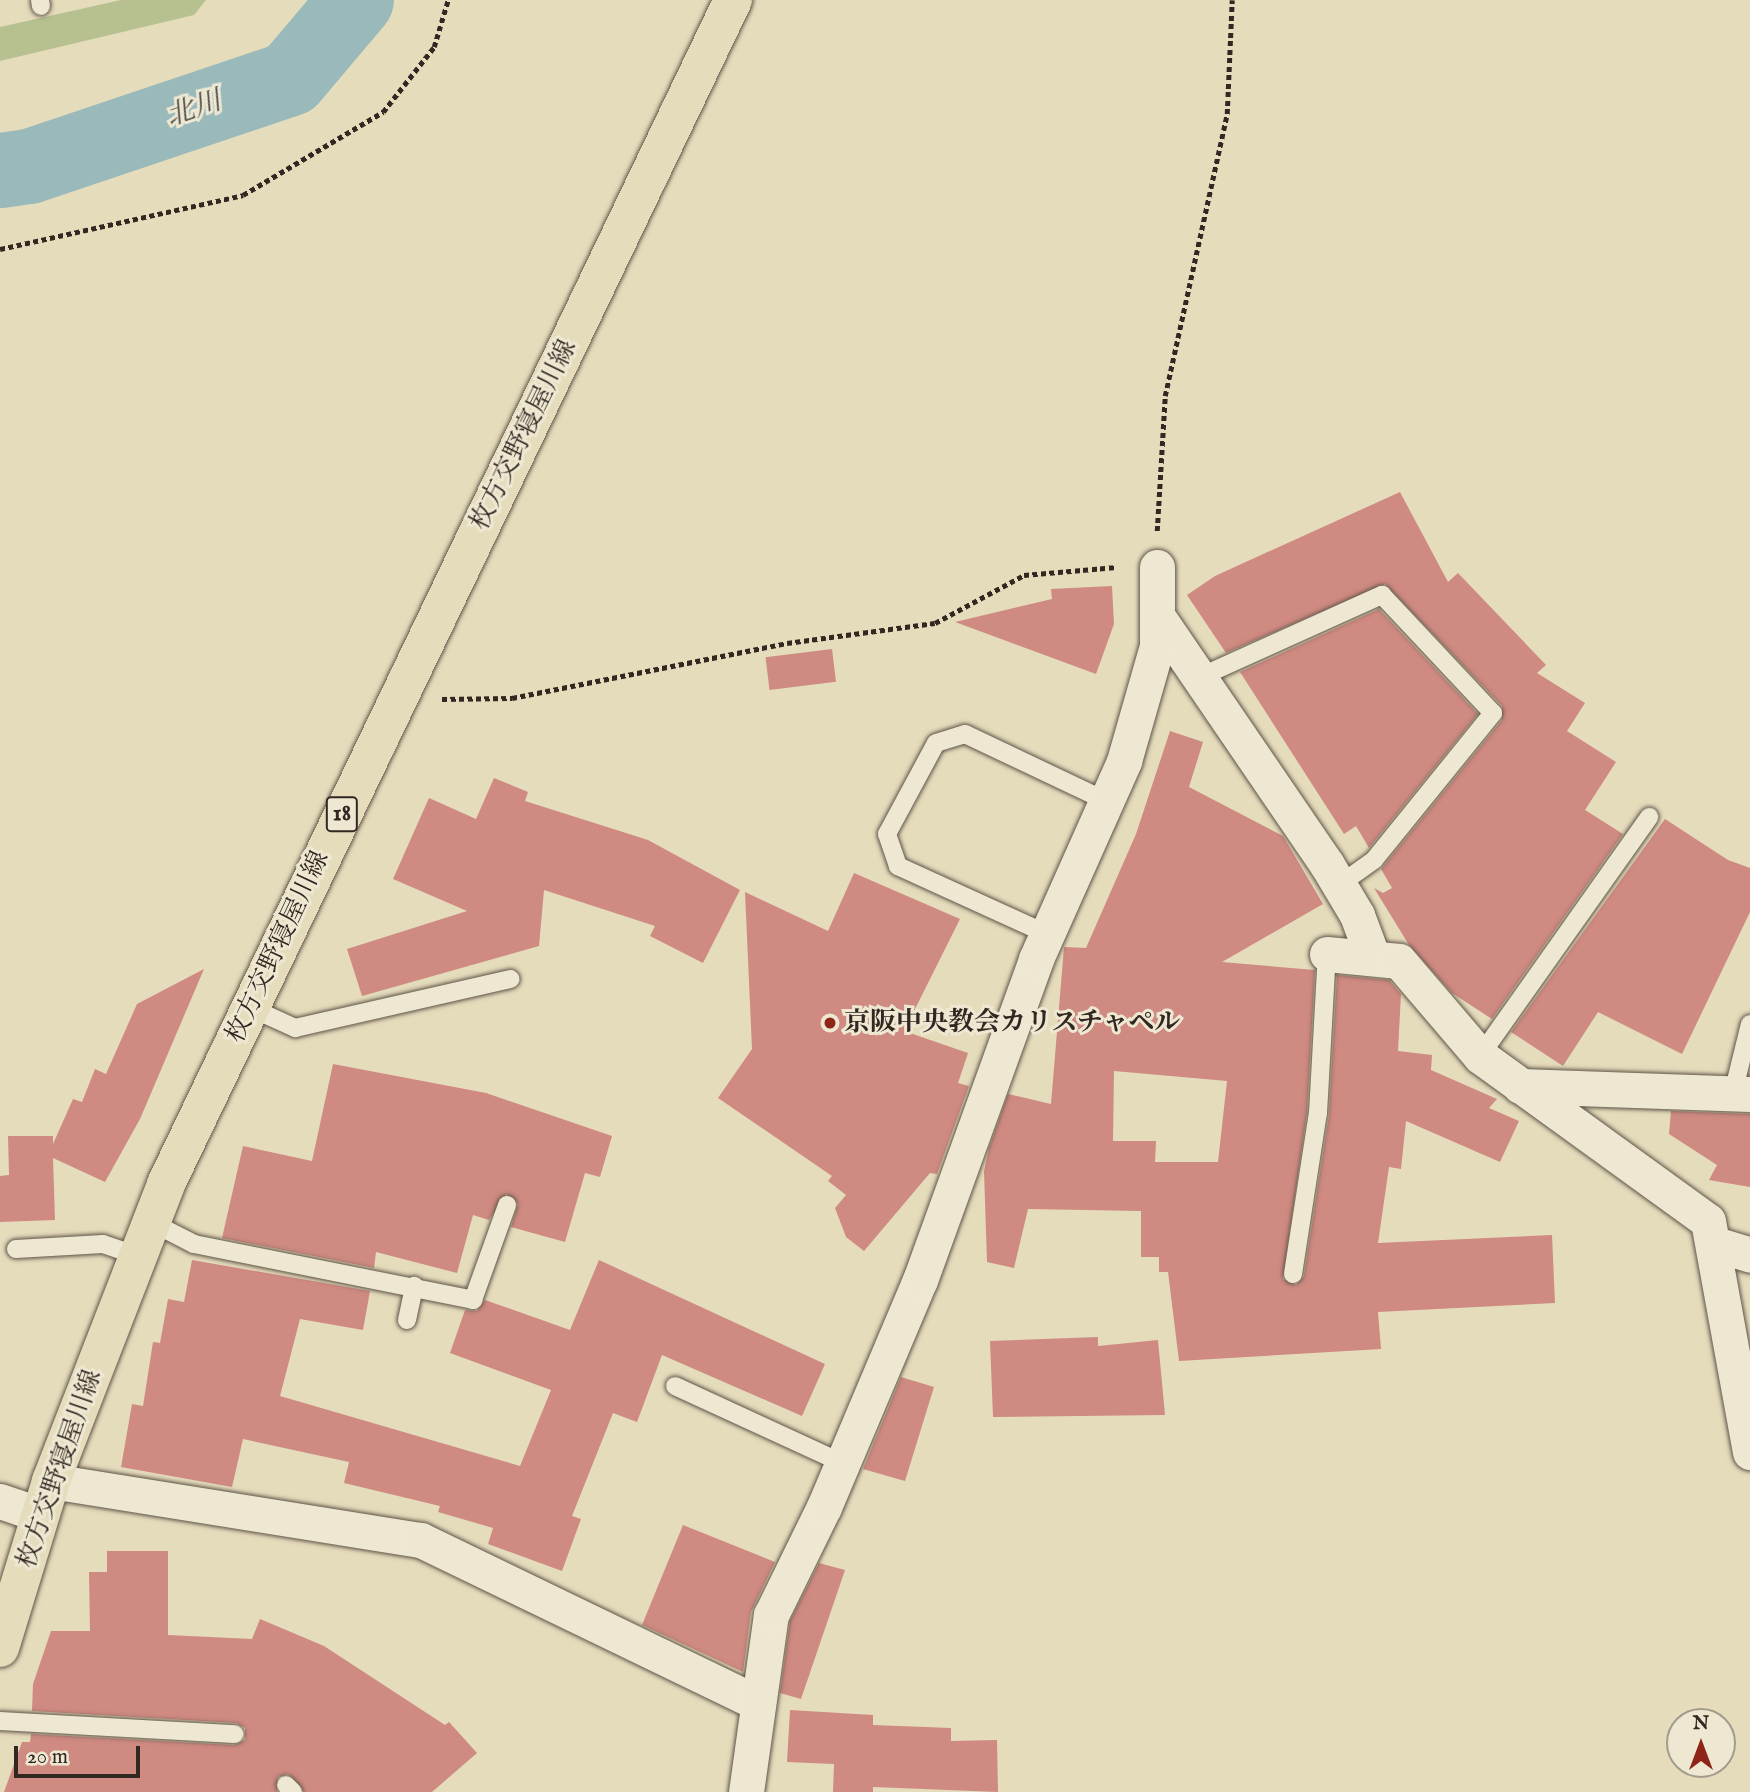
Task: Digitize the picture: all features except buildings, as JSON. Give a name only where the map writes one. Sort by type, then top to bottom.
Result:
[{"type":"main road","name":"枚方交野寝屋川線","points":[[0,1648],[46,1498],[145,1239],[249,1007],[733,0]]},
{"type":"street","points":[[746,1792],[771,1615],[920,1280],[1047,934],[1124,761],[1157,646],[1157,567]]},
{"type":"street","points":[[1158,617],[1339,885],[1374,958]]},
{"type":"street","points":[[1327,954],[1399,961],[1480,1056],[1708,1220],[1715,1244],[1750,1452]]},
{"type":"street","points":[[1520,1086],[1741,1094]]},
{"type":"street","points":[[1715,1244],[1750,1255]]},
{"type":"street","points":[[0,1501],[46,1498],[421,1540],[758,1703]]},
{"type":"lane","points":[[1200,677],[1382,595],[1493,713],[1374,860],[1339,885]]},
{"type":"lane","points":[[1047,934],[898,866],[887,834],[936,743],[965,734],[1106,802]]},
{"type":"lane","points":[[1480,1056],[1649,817]]},
{"type":"lane","points":[[1293,1275],[1318,1113],[1327,954]]},
{"type":"lane","points":[[249,1007],[295,1028],[510,979]]},
{"type":"lane","points":[[1741,1094],[1750,1024]]},
{"type":"lane","points":[[16,1249],[145,1239],[194,1244],[414,1286],[473,1300],[507,1205]]},
{"type":"lane","points":[[407,1320],[414,1286]]},
{"type":"lane","points":[[675,1386],[841,1462]]},
{"type":"lane","points":[[0,1721],[235,1734]]},
{"type":"path","points":[[0,248],[243,195],[383,113],[434,47],[448,0]]},
{"type":"path","points":[[400,692],[469,701],[512,698],[787,643],[935,623],[1024,575],[1157,567],[1157,483],[1165,396],[1227,114],[1232,0]]},
{"type":"green space","points":[[121,0],[206,0],[194,15],[0,61],[0,27]]},
{"type":"waterway","name":"北川","points":[[0,170],[29,166],[290,78],[356,0]]},
{"type":"place","name":"京阪中央教会カリスチャペル","points":[[830,1023]]}]
